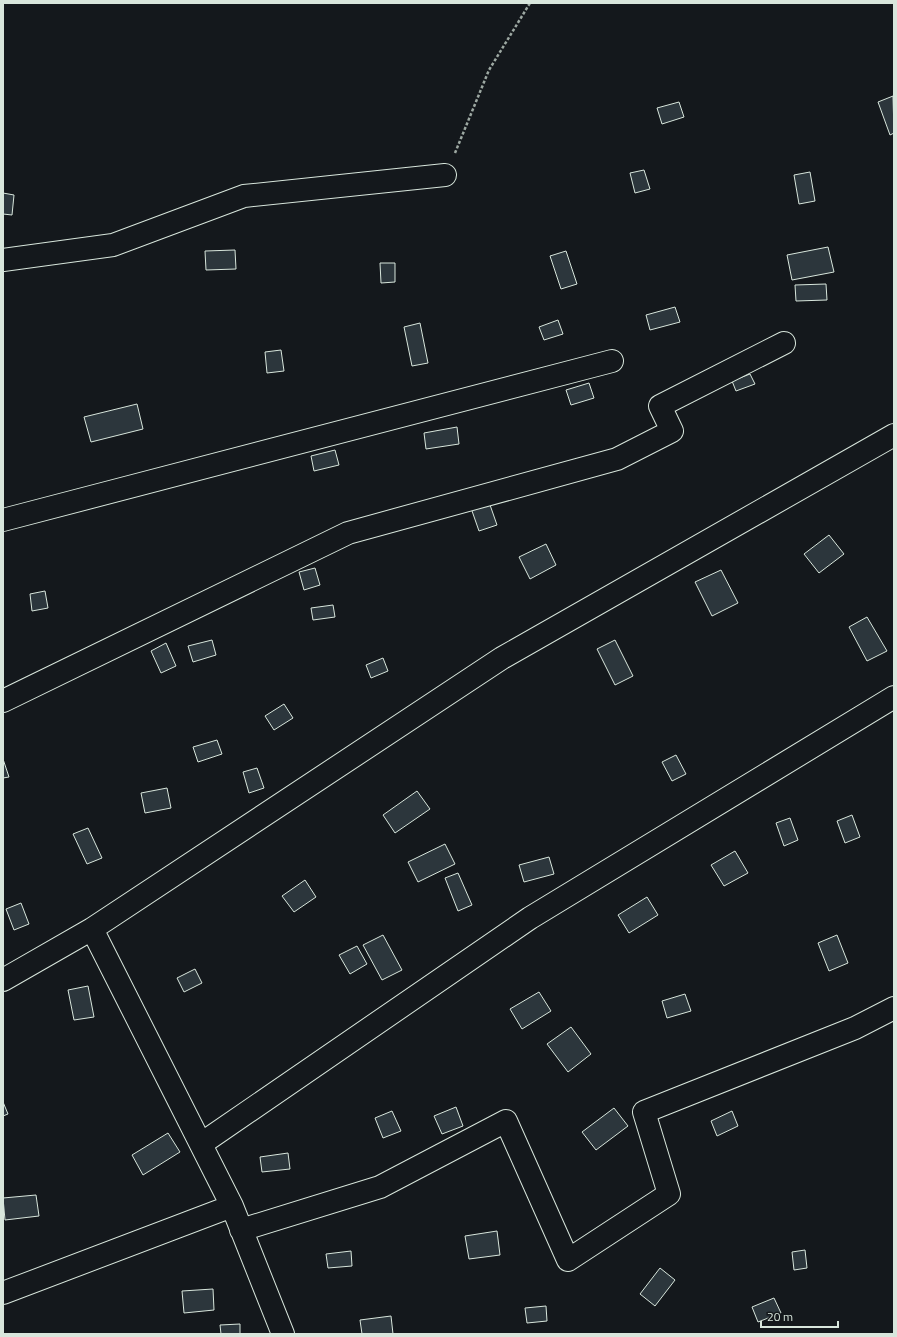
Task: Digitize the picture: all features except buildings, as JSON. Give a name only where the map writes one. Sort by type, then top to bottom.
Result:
[{"type":"street","points":[[3,260],[113,245],[244,196],[445,176]]},
{"type":"street","points":[[4,697],[348,533],[617,459],[672,431],[660,406],[784,343]]},
{"type":"street","points":[[3,520],[612,361]]},
{"type":"street","points":[[3,980],[92,928],[502,658],[894,435]]},
{"type":"street","points":[[201,1144],[530,918],[894,697]]},
{"type":"street","points":[[92,928],[232,1206],[283,1334]]},
{"type":"street","points":[[241,1230],[380,1187],[506,1121],[568,1260],[669,1194],[644,1112],[855,1028],[894,1008]]},
{"type":"street","points":[[3,1293],[232,1206]]},
{"type":"path","points":[[445,176],[489,70],[530,3]]}]
